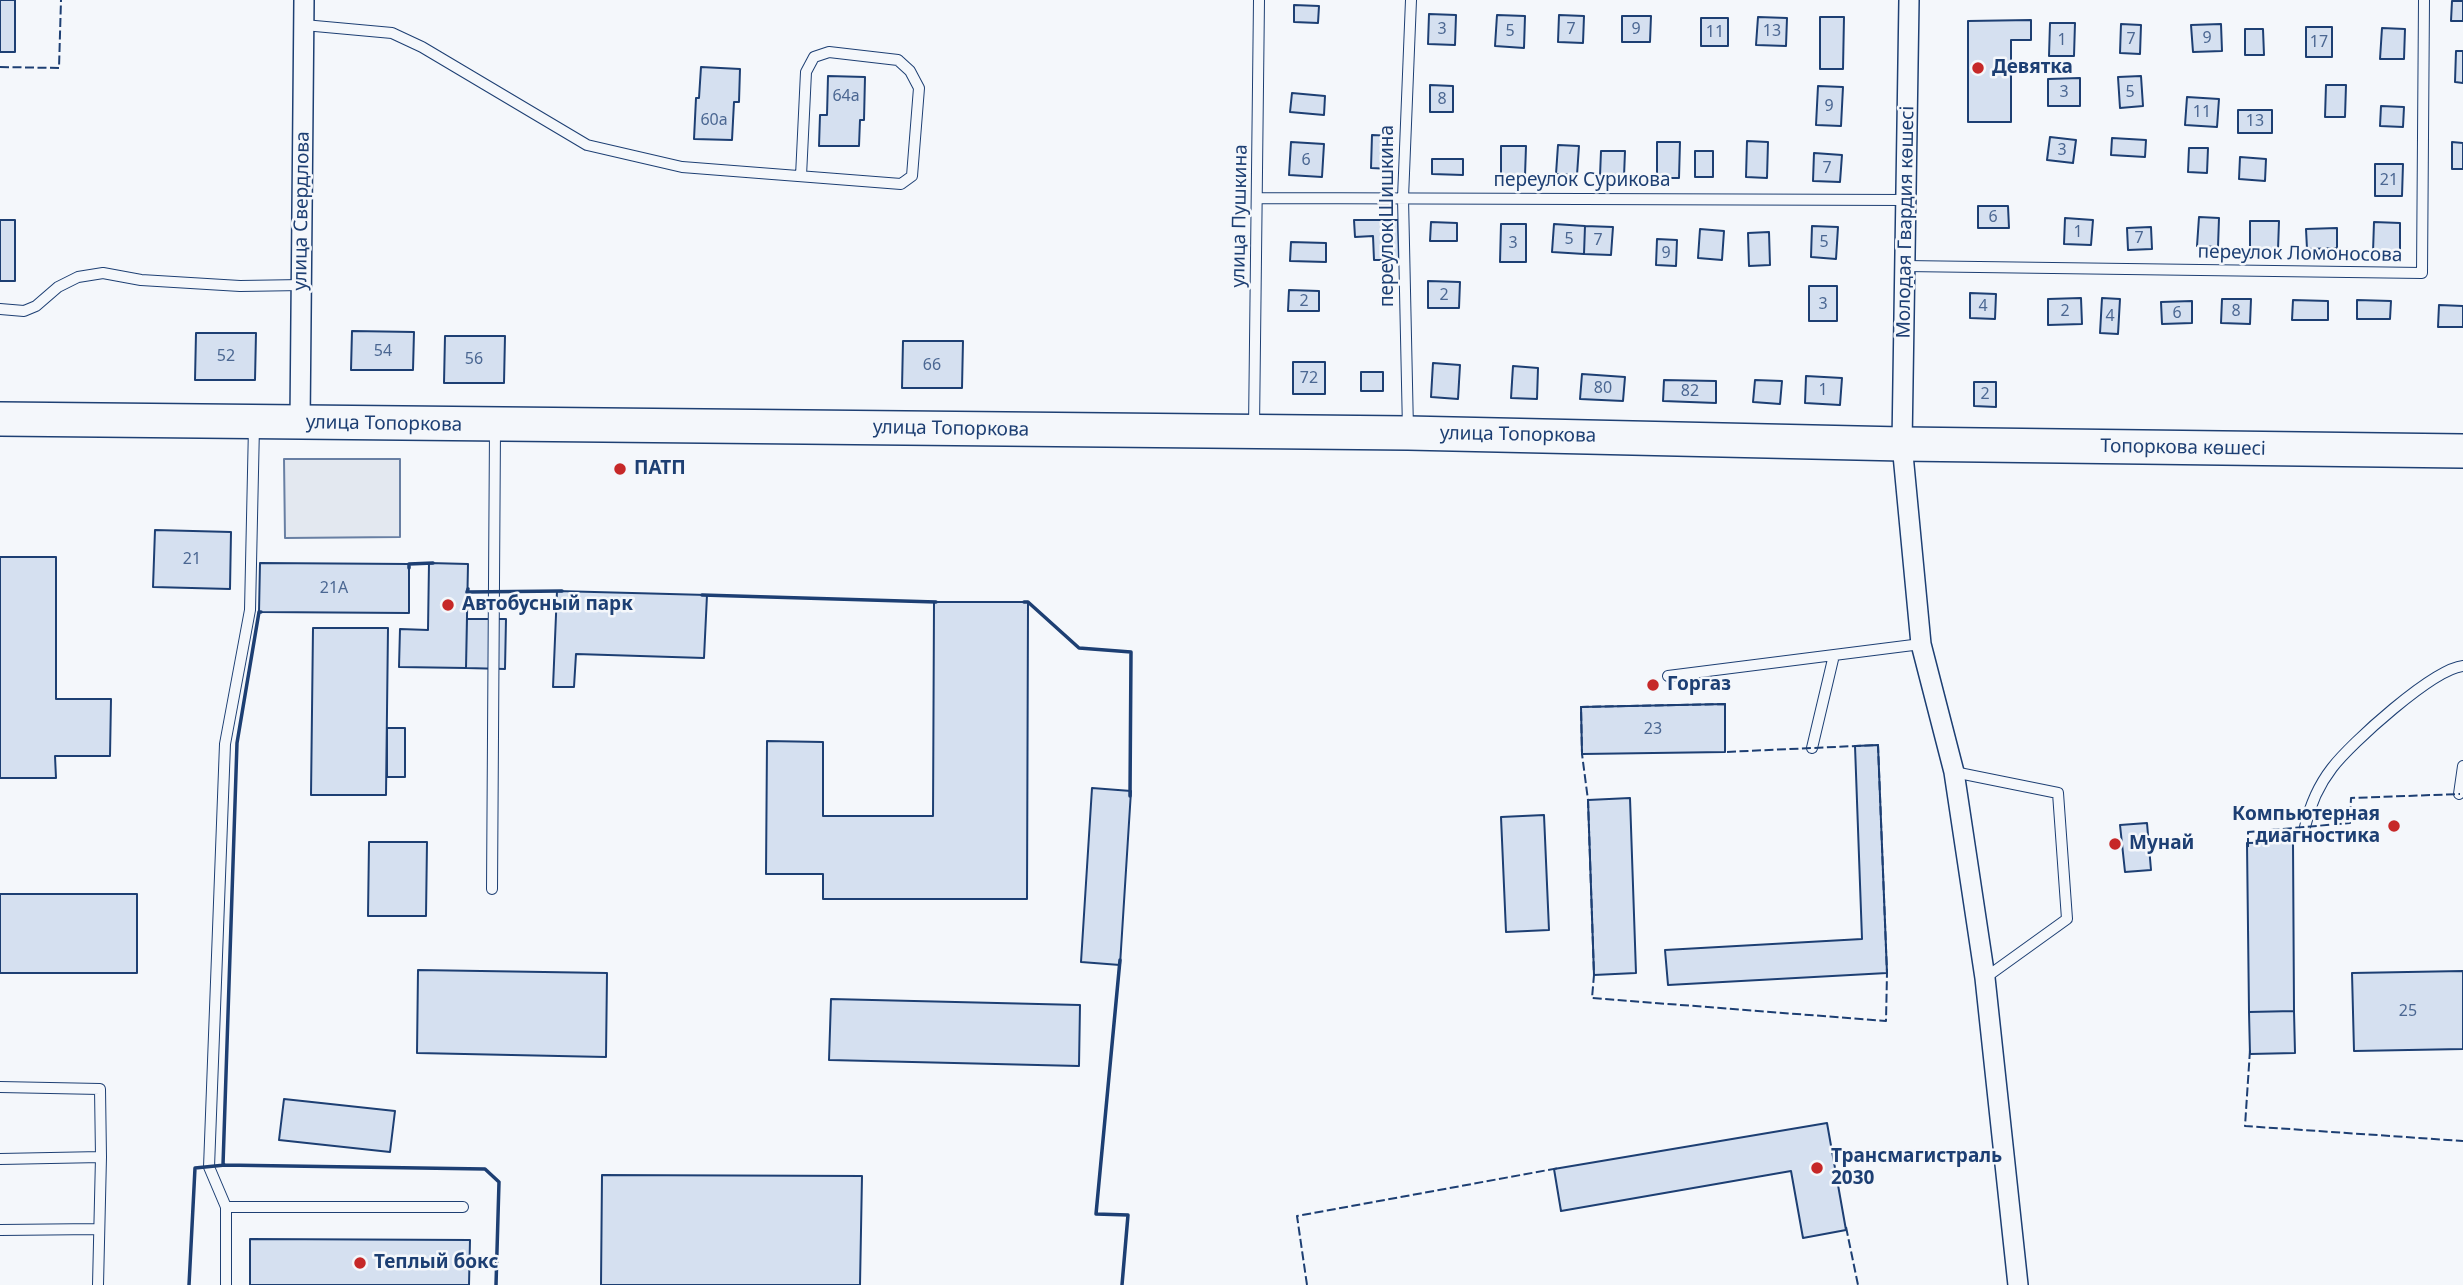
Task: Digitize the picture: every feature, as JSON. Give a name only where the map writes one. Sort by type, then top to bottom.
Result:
[{"type":"highway","name":"улица Топоркова","points":[[0,419],[1408,433],[1902,444]]},
{"type":"highway","name":"Топоркова көшесі","points":[[1902,444],[2463,451]]},
{"type":"street","name":"улица Свердлова","points":[[300,423],[304,0]]},
{"type":"street","name":"Молодая Гвардия көшесі","points":[[1909,0],[1902,444],[1921,644],[1954,772],[1985,978],[2018,1285]]},
{"type":"lane","name":"улица Пушкина","points":[[1254,432],[1259,0]]},
{"type":"lane","name":"переулок Шишкина","points":[[1408,433],[1403,198],[1411,0]]},
{"type":"lane","name":"переулок Ломоносова","points":[[1905,266],[2423,273],[2424,0]]},
{"type":"lane","points":[[304,25],[392,33],[422,47],[587,145],[682,167],[901,184],[912,176],[919,88],[910,71],[898,60],[829,52],[814,57],[806,72],[801,176]]},
{"type":"lane","name":"переулок Сурикова","points":[[1258,198],[1906,200]]},
{"type":"lane","points":[[0,309],[24,311],[36,306],[58,287],[78,277],[103,273],[141,280],[302,285]]},
{"type":"lane","points":[[226,1285],[226,1207],[209,1167],[211,1099],[225,744],[250,610],[254,422]]},
{"type":"lane","points":[[492,889],[495,425]]},
{"type":"lane","points":[[1668,676],[1921,644]]},
{"type":"lane","points":[[1812,748],[1834,655]]},
{"type":"lane","points":[[2305,827],[2315,794],[2332,768],[2363,734],[2437,677],[2454,667],[2463,666]]},
{"type":"lane","points":[[2459,794],[2463,766]]},
{"type":"lane","points":[[1954,772],[2058,793],[2067,919],[1985,978]]},
{"type":"lane","points":[[0,1087],[100,1089],[98,1285]]},
{"type":"lane","points":[[0,1159],[101,1157]]},
{"type":"lane","points":[[226,1207],[464,1207]]},
{"type":"lane","points":[[0,1230],[98,1229]]},
{"type":"shaded area","points":[[284,459],[400,459],[400,537],[285,538]]},
{"type":"building","points":[[0,0],[15,0],[15,52],[0,52]]},
{"type":"building","points":[[2452,1],[2463,1],[2463,21],[2451,21]]},
{"type":"building","points":[[1294,5],[1319,6],[1318,23],[1294,22]]},
{"type":"building","points":[[1429,14],[1456,15],[1455,45],[1428,44]]},
{"type":"building","points":[[1497,15],[1525,16],[1524,48],[1495,46]]},
{"type":"building","points":[[1559,15],[1584,16],[1583,43],[1558,42]]},
{"type":"building","points":[[1622,16],[1651,16],[1650,42],[1622,42]]},
{"type":"building","points":[[1758,17],[1787,18],[1786,46],[1756,45]]},
{"type":"building","points":[[1820,17],[1844,17],[1843,69],[1820,69]]},
{"type":"building","points":[[1701,18],[1728,18],[1728,46],[1701,46]]},
{"type":"building","points":[[2031,20],[2031,40],[2011,40],[2011,122],[1968,122],[1968,21]]},
{"type":"building","points":[[2050,23],[2075,23],[2074,56],[2049,56]]},
{"type":"building","points":[[2121,24],[2141,25],[2140,54],[2120,53]]},
{"type":"building","points":[[2221,24],[2222,51],[2193,52],[2191,25]]},
{"type":"building","points":[[2306,27],[2332,27],[2332,57],[2306,57]]},
{"type":"building","points":[[2382,28],[2405,29],[2404,59],[2380,59]]},
{"type":"building","points":[[2245,29],[2263,29],[2264,55],[2245,55]]},
{"type":"building","points":[[2456,51],[2463,51],[2463,83],[2455,82]]},
{"type":"building","points":[[701,67],[740,69],[739,102],[734,102],[732,140],[694,139]]},
{"type":"building","points":[[828,76],[865,77],[864,120],[860,120],[859,146],[819,146],[820,115],[827,115]]},
{"type":"building","points":[[2141,76],[2143,106],[2120,108],[2118,77]]},
{"type":"building","points":[[2080,78],[2080,106],[2048,106],[2048,79]]},
{"type":"building","points":[[1430,85],[1453,86],[1453,112],[1430,112]]},
{"type":"building","points":[[2326,85],[2346,85],[2345,117],[2325,117]]},
{"type":"building","points":[[1818,86],[1843,87],[1841,126],[1816,125]]},
{"type":"building","points":[[1292,93],[1325,96],[1324,115],[1290,112]]},
{"type":"building","points":[[2187,97],[2219,99],[2217,127],[2185,125]]},
{"type":"building","points":[[2381,106],[2404,107],[2403,127],[2380,126]]},
{"type":"building","points":[[2238,110],[2272,110],[2272,133],[2238,133]]},
{"type":"building","points":[[1372,135],[1393,136],[1392,169],[1371,168]]},
{"type":"building","points":[[2050,137],[2076,140],[2073,163],[2047,160]]},
{"type":"building","points":[[2112,138],[2146,140],[2145,157],[2111,155]]},
{"type":"building","points":[[1747,141],[1768,142],[1767,178],[1746,177]]},
{"type":"building","points":[[1291,142],[1324,144],[1322,177],[1289,175]]},
{"type":"building","points":[[1657,142],[1680,142],[1679,178],[1657,178]]},
{"type":"building","points":[[2452,142],[2463,143],[2463,169],[2452,169]]},
{"type":"building","points":[[1558,145],[1579,146],[1577,175],[1556,174]]},
{"type":"building","points":[[1501,146],[1526,146],[1525,176],[1501,175]]},
{"type":"building","points":[[2189,148],[2208,148],[2207,173],[2188,172]]},
{"type":"building","points":[[1601,151],[1625,151],[1624,177],[1600,176]]},
{"type":"building","points":[[1695,151],[1713,151],[1713,177],[1695,177]]},
{"type":"building","points":[[1814,153],[1842,155],[1840,182],[1813,181]]},
{"type":"building","points":[[2240,157],[2266,159],[2265,181],[2239,179]]},
{"type":"building","points":[[1432,159],[1463,159],[1463,175],[1432,174]]},
{"type":"building","points":[[2375,164],[2403,164],[2402,196],[2375,196]]},
{"type":"building","points":[[1978,206],[2008,206],[2009,228],[1978,228]]},
{"type":"building","points":[[2199,217],[2219,218],[2218,247],[2197,246]]},
{"type":"building","points":[[2065,218],[2093,220],[2091,245],[2064,244]]},
{"type":"building","points":[[0,220],[15,220],[15,281],[0,281]]},
{"type":"building","points":[[1354,220],[1398,220],[1399,260],[1374,260],[1373,236],[1355,237]]},
{"type":"building","points":[[2250,221],[2279,221],[2278,250],[2250,249]]},
{"type":"building","points":[[1431,222],[1457,223],[1457,241],[1430,241]]},
{"type":"building","points":[[2374,222],[2400,223],[2400,252],[2373,252]]},
{"type":"building","points":[[1501,224],[1526,224],[1526,262],[1500,262]]},
{"type":"building","points":[[1554,224],[1585,226],[1584,254],[1552,252]]},
{"type":"building","points":[[1585,226],[1613,227],[1611,255],[1584,254]]},
{"type":"building","points":[[1812,226],[1838,227],[1836,259],[1811,257]]},
{"type":"building","points":[[2151,227],[2152,249],[2128,250],[2127,228]]},
{"type":"building","points":[[2337,228],[2337,248],[2307,249],[2306,229]]},
{"type":"building","points":[[1700,229],[1724,231],[1722,260],[1698,258]]},
{"type":"building","points":[[1769,232],[1770,265],[1749,266],[1748,233]]},
{"type":"building","points":[[1657,239],[1677,240],[1676,266],[1656,265]]},
{"type":"building","points":[[1291,242],[1326,243],[1326,262],[1290,261]]},
{"type":"building","points":[[1428,281],[1460,282],[1459,308],[1428,308]]},
{"type":"building","points":[[1809,286],[1837,286],[1837,321],[1809,321]]},
{"type":"building","points":[[1289,290],[1319,291],[1319,311],[1288,311]]},
{"type":"building","points":[[1970,293],[1996,294],[1995,319],[1970,318]]},
{"type":"building","points":[[2081,298],[2082,324],[2048,325],[2048,299]]},
{"type":"building","points":[[2102,298],[2120,299],[2118,334],[2100,333]]},
{"type":"building","points":[[2222,299],[2251,299],[2250,324],[2221,323]]},
{"type":"building","points":[[2293,300],[2328,301],[2328,320],[2292,320]]},
{"type":"building","points":[[2357,300],[2391,301],[2390,319],[2357,319]]},
{"type":"building","points":[[2192,301],[2192,323],[2162,324],[2161,302]]},
{"type":"building","points":[[2439,305],[2463,306],[2463,327],[2438,327]]},
{"type":"building","points":[[352,331],[414,332],[413,370],[351,370]]},
{"type":"building","points":[[196,333],[256,333],[255,380],[195,380]]},
{"type":"building","points":[[445,336],[505,336],[504,383],[444,383]]},
{"type":"building","points":[[903,341],[963,341],[962,388],[902,388]]},
{"type":"building","points":[[1293,362],[1325,362],[1325,394],[1293,394]]},
{"type":"building","points":[[1433,363],[1460,365],[1458,399],[1431,397]]},
{"type":"building","points":[[1513,366],[1538,368],[1537,399],[1511,398]]},
{"type":"building","points":[[1361,372],[1383,372],[1383,391],[1361,391]]},
{"type":"building","points":[[1582,374],[1625,377],[1623,401],[1580,399]]},
{"type":"building","points":[[1806,376],[1842,378],[1840,405],[1805,403]]},
{"type":"building","points":[[1664,380],[1716,381],[1716,403],[1663,401]]},
{"type":"building","points":[[1755,380],[1782,381],[1780,404],[1753,402]]},
{"type":"building","points":[[1974,382],[1996,382],[1996,407],[1974,406]]},
{"type":"building","points":[[155,530],[231,532],[230,589],[153,587]]},
{"type":"building","points":[[0,557],[56,557],[56,699],[111,699],[110,756],[55,756],[56,778],[0,778]]},
{"type":"building","points":[[260,563],[409,564],[409,613],[259,612]]},
{"type":"building","name":"Автобусный парк","points":[[429,563],[468,564],[466,668],[399,667],[400,629],[428,630]]},
{"type":"building","points":[[557,591],[707,595],[704,658],[576,654],[574,687],[553,687]]},
{"type":"building","points":[[934,602],[1028,602],[1027,899],[823,899],[823,874],[766,874],[767,741],[823,742],[823,816],[933,816]]},
{"type":"building","points":[[467,619],[506,619],[505,669],[466,668]]},
{"type":"building","points":[[313,628],[388,628],[386,795],[311,795]]},
{"type":"building","points":[[1725,704],[1725,752],[1582,754],[1581,707]]},
{"type":"building","points":[[387,728],[405,728],[405,777],[387,777]]},
{"type":"building","points":[[1878,745],[1887,973],[1668,985],[1665,950],[1862,939],[1855,746]]},
{"type":"building","points":[[1092,788],[1131,791],[1120,965],[1081,962]]},
{"type":"building","points":[[1630,798],[1636,973],[1594,975],[1588,800]]},
{"type":"building","points":[[1544,815],[1549,930],[1506,932],[1501,817]]},
{"type":"building","points":[[2147,823],[2151,870],[2125,872],[2120,825]]},
{"type":"building","points":[[369,842],[427,842],[426,916],[368,916]]},
{"type":"building","points":[[2293,842],[2294,1011],[2249,1012],[2247,843]]},
{"type":"building","points":[[0,894],[137,894],[137,973],[0,973]]},
{"type":"building","points":[[418,970],[607,973],[606,1057],[417,1053]]},
{"type":"building","points":[[2463,971],[2463,1049],[2354,1051],[2352,973]]},
{"type":"building","points":[[831,999],[1080,1005],[1079,1066],[829,1060]]},
{"type":"building","points":[[2294,1011],[2295,1053],[2250,1054],[2249,1012]]},
{"type":"building","points":[[284,1099],[395,1111],[390,1152],[279,1140]]},
{"type":"building","points":[[1827,1123],[1846,1230],[1803,1238],[1791,1171],[1561,1211],[1554,1169]]},
{"type":"building","points":[[602,1175],[862,1176],[860,1285],[601,1285]]},
{"type":"building","name":"Теплый бокс","points":[[250,1239],[470,1240],[469,1285],[250,1285]]},
{"type":"fence","points":[[0,67],[59,68],[61,0]]},
{"type":"fence","points":[[1725,704],[1725,752],[1878,745],[1887,973],[1886,1021],[1592,998],[1594,975],[1588,800],[1582,754],[1581,707],[1725,704]]},
{"type":"fence","points":[[2248,847],[2248,832],[2350,823],[2351,798],[2460,794]]},
{"type":"fence","points":[[2250,1050],[2245,1126],[2463,1141]]},
{"type":"fence","points":[[1307,1285],[1297,1216],[1559,1168]]},
{"type":"fence","points":[[1846,1227],[1858,1285]]},
{"type":"wall","points":[[409,568],[409,564],[433,563]]},
{"type":"wall","points":[[468,589],[467,592],[562,591]]},
{"type":"wall","points":[[702,595],[936,602]]},
{"type":"wall","points":[[1024,602],[1028,602],[1079,648],[1131,652],[1130,796]]},
{"type":"wall","points":[[261,612],[237,743],[223,1165],[485,1169],[499,1182],[496,1285]]},
{"type":"wall","points":[[1120,960],[1096,1214],[1128,1215],[1122,1285]]},
{"type":"wall","points":[[189,1285],[195,1168],[225,1165]]},
{"type":"place","name":"Девятка","points":[[1978,68]]},
{"type":"place","name":"ПАТП","points":[[620,469]]},
{"type":"place","name":"Автобусный парк","points":[[448,605]]},
{"type":"place","name":"Горгаз","points":[[1653,685]]},
{"type":"place","name":"Компьютерная диагностика","points":[[2394,826]]},
{"type":"place","name":"Мунай","points":[[2115,844]]},
{"type":"place","name":"Трансмагистраль 2030","points":[[1817,1168]]},
{"type":"place","name":"Теплый бокс","points":[[360,1263]]}]
